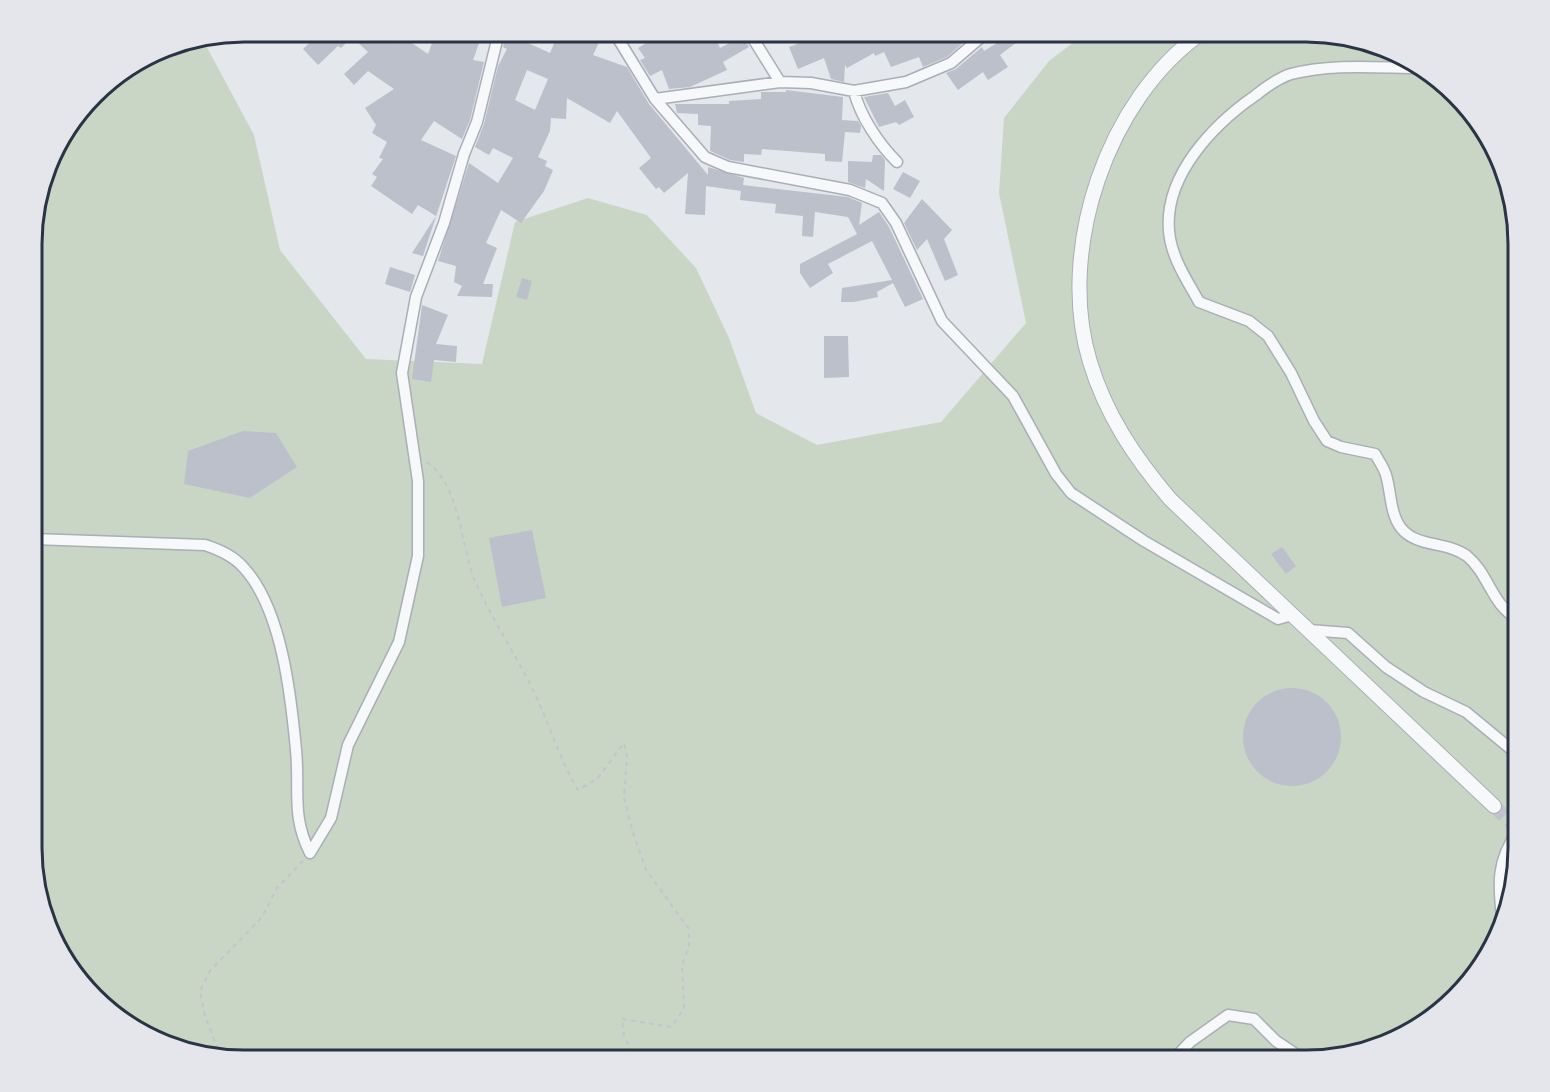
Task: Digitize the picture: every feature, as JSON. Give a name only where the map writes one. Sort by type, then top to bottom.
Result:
[{"type":"street","points":[[310,853],[331,818],[348,745],[399,642],[418,556],[418,481],[402,373],[416,297],[444,223],[464,154],[477,122],[497,42]]},
{"type":"street","points":[[620,42],[656,99],[705,157],[728,167],[850,190],[882,203],[896,223],[942,321],[1013,396],[1056,474],[1071,493],[1144,541],[1206,575],[1278,619],[1292,615]]},
{"type":"street","points":[[755,42],[780,82]]},
{"type":"street","points":[[656,99],[780,82],[811,83],[854,91],[906,82],[951,63],[975,42]]},
{"type":"street","points":[[1191,42],[1151,81],[1109,148],[1094,187],[1084,235],[1082,321],[1090,362],[1110,415],[1137,460],[1170,499],[1494,806]]},
{"type":"street","points":[[1405,68],[1329,67],[1289,75],[1267,86],[1226,116],[1198,149],[1172,198],[1168,230],[1173,254],[1199,302],[1249,321],[1268,336],[1291,373],[1314,422],[1327,441],[1341,447],[1376,454],[1386,473],[1399,526],[1419,541],[1452,547],[1468,557],[1508,614]]},
{"type":"street","points":[[854,91],[857,104],[880,141],[897,162]]},
{"type":"street","points":[[42,539],[205,545],[225,552],[243,566],[260,588],[286,668],[296,753],[296,805],[300,832],[310,853]]},
{"type":"street","points":[[1308,630],[1348,633],[1386,667],[1424,692],[1466,712],[1508,747]]},
{"type":"street","points":[[1502,895],[1501,864],[1508,845]]},
{"type":"street","points":[[1182,1050],[1227,1015],[1254,1019],[1276,1041],[1290,1050]]},
{"type":"path","points":[[415,461],[428,462],[443,474],[475,581],[535,693],[566,770],[578,790],[597,778],[624,742],[627,757],[624,798],[634,836],[646,870],[689,929],[689,947],[681,965],[684,1009],[671,1027],[622,1019],[624,1036],[631,1050]]},
{"type":"path","points":[[217,1048],[200,991],[210,971],[262,917],[277,888],[310,853]]},
{"type":"green space","points":[[1074,42],[1320,42],[1359,49],[1384,57],[1407,69],[1439,92],[1466,121],[1493,166],[1501,191],[1508,230],[1508,862],[1504,888],[1493,926],[1481,949],[1449,991],[1418,1016],[1396,1029],[1346,1046],[1320,1050],[230,1050],[204,1046],[154,1029],[132,1016],[101,991],[76,960],[57,926],[49,901],[42,862],[42,244],[46,204],[57,166],[76,132],[111,92],[143,69],[166,57],[206,46],[254,135],[280,250],[366,359],[482,364],[515,222],[588,198],[647,215],[696,268],[729,338],[756,413],[817,445],[941,422],[1026,323],[999,193],[1004,118],[1049,61]]},
{"type":"building","points":[[310,42],[347,42],[341,48],[338,46],[318,65],[303,49]]},
{"type":"building","points":[[357,42],[396,42],[398,44],[410,42],[428,54],[432,42],[479,42],[473,60],[484,62],[470,120],[462,139],[434,121],[421,140],[456,156],[423,256],[412,253],[436,216],[418,205],[412,214],[371,186],[377,177],[372,174],[383,159],[379,158],[387,142],[372,133],[376,125],[365,108],[394,89],[368,71],[354,85],[344,74],[368,52]]},
{"type":"building","points":[[504,42],[526,42],[550,53],[555,42],[599,42],[593,55],[627,67],[649,104],[708,175],[708,167],[744,178],[743,185],[848,197],[862,203],[859,225],[879,212],[889,227],[923,299],[905,307],[893,283],[877,292],[878,297],[841,302],[842,288],[892,280],[872,241],[828,264],[833,273],[810,288],[800,273],[800,264],[857,234],[848,217],[815,212],[813,237],[802,236],[803,216],[775,213],[776,204],[740,200],[741,191],[706,186],[705,215],[685,214],[688,173],[664,193],[659,187],[656,189],[639,168],[651,158],[617,111],[610,123],[567,98],[566,119],[551,118],[550,131],[538,157],[547,161],[545,166],[553,170],[544,191],[521,223],[501,210],[486,243],[497,248],[483,284],[493,284],[492,297],[457,296],[462,286],[454,282],[456,266],[438,261],[469,163],[498,183],[513,158],[493,148],[489,155],[475,147],[484,124],[498,66],[507,49],[503,47]],"holes":[[[527,70],[548,79],[535,110],[515,100]]]},
{"type":"building","points":[[717,42],[720,48],[732,42],[746,42],[749,47],[723,62],[727,70],[690,87],[669,89],[662,70],[650,76],[640,60],[645,58],[638,48],[646,43]]},
{"type":"building","points":[[802,42],[964,42],[947,57],[923,67],[919,57],[891,67],[884,52],[875,56],[874,53],[847,68],[845,65],[844,82],[831,79],[824,58],[798,69],[789,47]]},
{"type":"building","points":[[999,42],[1017,42],[1000,55],[1008,67],[988,80],[983,72],[958,90],[946,73],[956,69],[982,47],[984,51]]},
{"type":"building","points":[[786,90],[843,97],[842,120],[858,121],[861,126],[860,133],[845,132],[842,162],[825,161],[825,154],[762,149],[761,155],[744,154],[744,162],[730,160],[710,151],[711,126],[698,125],[698,114],[677,113],[675,104],[729,104],[729,101],[761,99],[761,92],[786,92]]},
{"type":"building","points":[[888,93],[895,106],[905,100],[914,117],[899,125],[896,122],[879,127],[864,97]]},
{"type":"building","points":[[873,155],[881,155],[885,160],[884,191],[866,179],[865,188],[848,182],[848,161],[872,162]]},
{"type":"building","points":[[903,172],[920,181],[910,198],[893,189]]},
{"type":"building","points":[[922,199],[952,230],[944,239],[958,275],[945,281],[927,239],[917,250],[904,223]]},
{"type":"building","points":[[390,267],[415,275],[410,292],[385,284]]},
{"type":"building","points":[[522,278],[532,281],[527,300],[516,297]]},
{"type":"building","points":[[422,305],[448,315],[436,344],[457,346],[456,362],[434,360],[431,382],[412,379]]},
{"type":"building","points":[[824,336],[848,336],[849,377],[824,378]]},
{"type":"building","points":[[243,431],[276,433],[297,467],[250,498],[184,484],[188,451]]},
{"type":"building","points":[[532,530],[546,598],[502,607],[489,538]]},
{"type":"building","points":[[1282,547],[1296,566],[1286,574],[1271,554]]},
{"type":"building","points":[[1292,688],[1311,692],[1327,702],[1337,718],[1341,737],[1337,756],[1327,772],[1311,782],[1292,786],[1273,782],[1257,772],[1247,756],[1243,737],[1247,718],[1257,702],[1273,692]]},
{"type":"tunnel","points":[[1494,806],[1508,819]]}]
